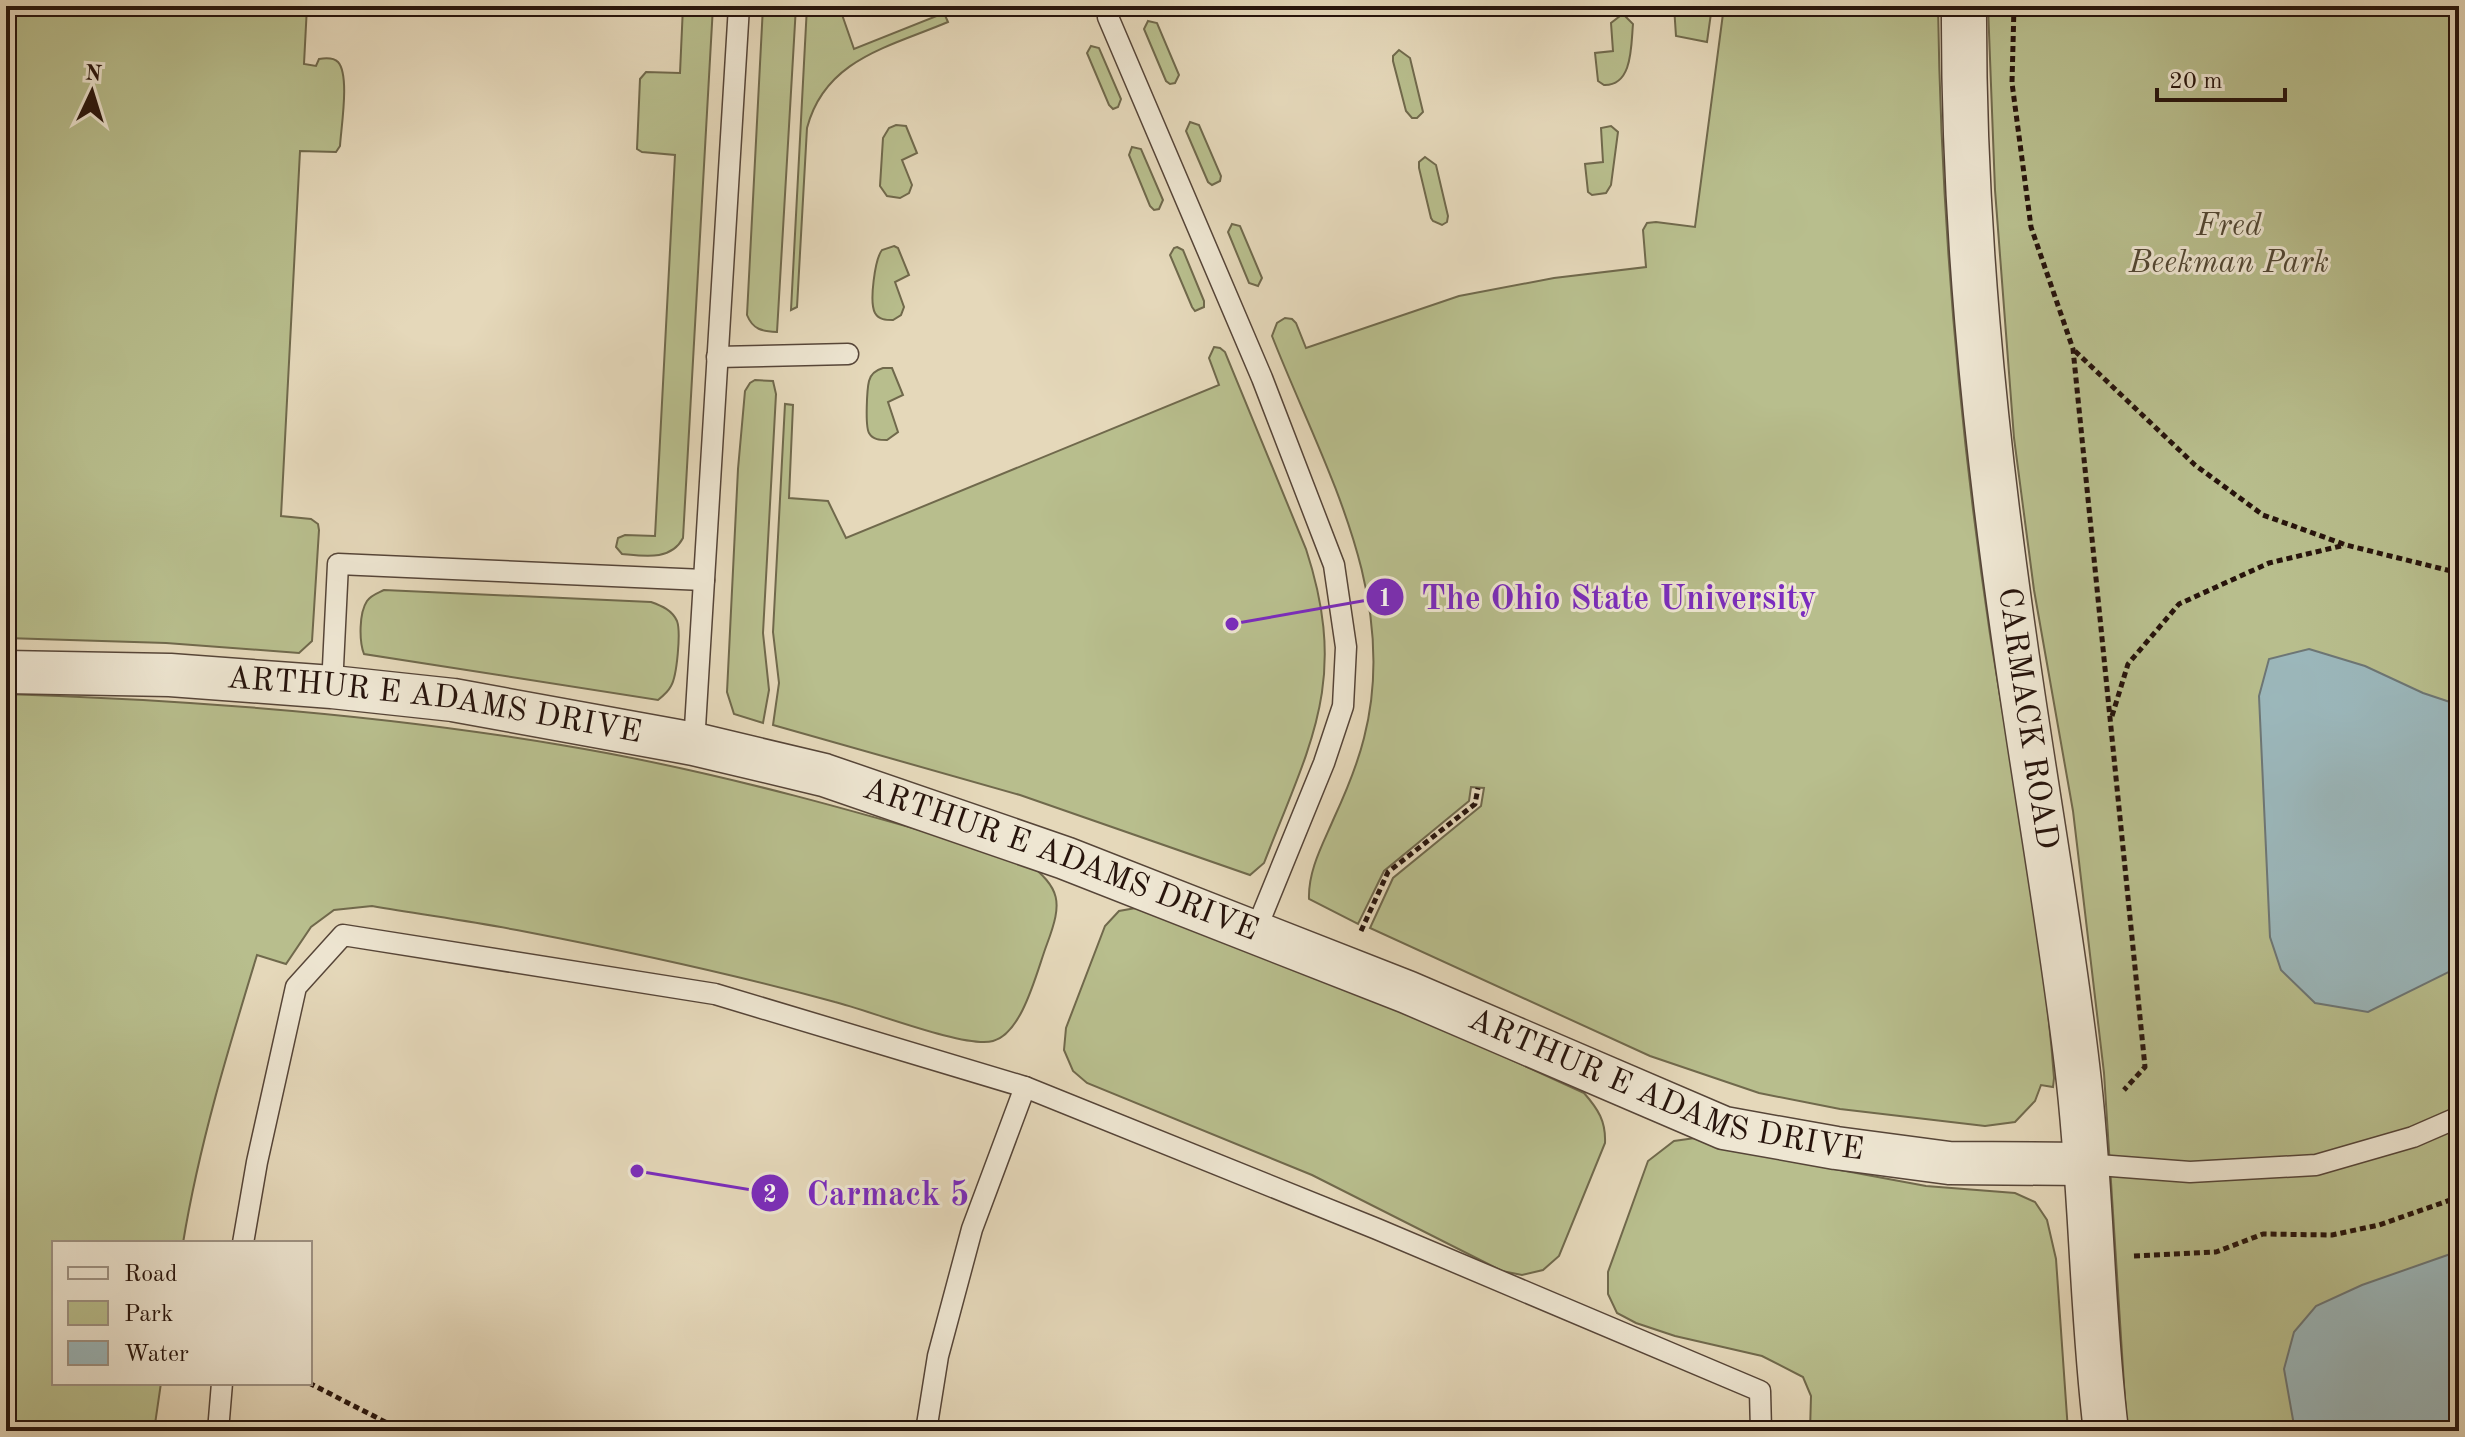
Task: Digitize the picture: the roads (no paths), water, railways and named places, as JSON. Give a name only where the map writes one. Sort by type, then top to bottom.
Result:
[{"type":"street","name":"CARMACK ROAD","points":[[1964,6],[1963,65],[1972,281],[2013,634],[2078,1068],[2097,1362],[2106,1431]]},
{"type":"street","name":"ARTHUR E ADAMS DRIVE","points":[[6,672],[170,675],[332,687],[453,700],[694,744],[824,775],[1065,858],[1407,992],[1724,1128],[1836,1148],[1949,1163],[2085,1164]]},
{"type":"lane","points":[[694,744],[739,6]]},
{"type":"lane","points":[[1108,17],[1262,378],[1334,565],[1346,647],[1343,706],[1324,763],[1255,932]]},
{"type":"lane","points":[[717,357],[848,354]]},
{"type":"lane","points":[[332,687],[338,564],[704,580]]},
{"type":"lane","points":[[243,1241],[257,1162],[296,987],[343,935],[715,994],[1025,1087],[1377,1229],[1760,1391],[1761,1431]]},
{"type":"lane","points":[[926,1431],[938,1356],[972,1229],[1025,1087]]},
{"type":"lane","points":[[2085,1164],[2190,1172],[2316,1165],[2413,1137],[2459,1117]]},
{"type":"lane","points":[[218,1431],[222,1385]]},
{"type":"water","points":[[2309,649],[2365,666],[2423,693],[2459,705],[2459,967],[2368,1012],[2315,1003],[2281,970],[2270,937],[2259,696],[2269,659]]},
{"type":"water","points":[[2459,1251],[2459,1431],[2295,1431],[2284,1369],[2294,1332],[2316,1306],[2362,1285]]},
{"type":"place","name":"The Ohio State University","points":[[1232,624]]},
{"type":"place","name":"Carmack 5","points":[[637,1171]]},
{"type":"park label","name":"Fred Beekman Park","points":[[2229,246]]}]
